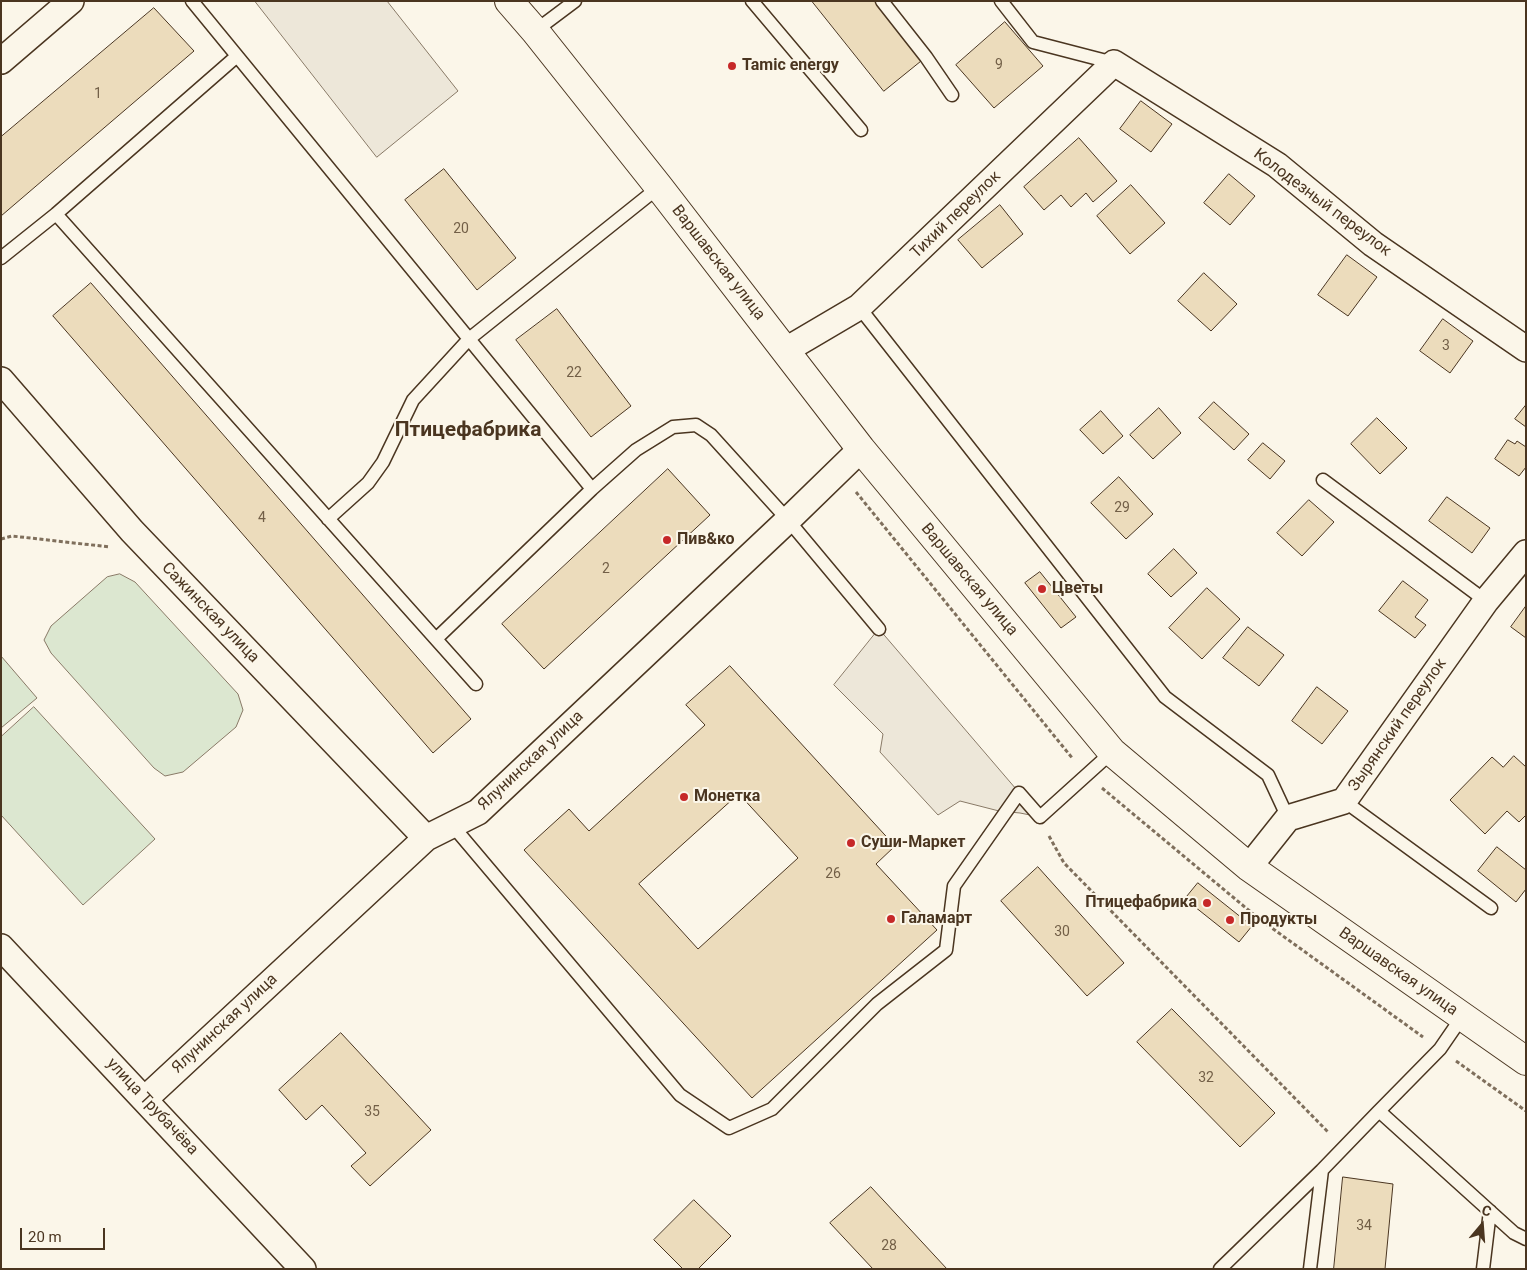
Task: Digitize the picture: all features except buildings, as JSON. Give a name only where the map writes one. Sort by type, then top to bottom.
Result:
[{"type":"main road","name":"Варшавская улица","points":[[509,1],[659,187],[786,350],[860,449],[1112,752],[1249,866],[1526,1061]]},
{"type":"street","points":[[1,62],[71,1]]},
{"type":"street","name":"Тихий переулок","points":[[786,350],[859,307],[1114,63]]},
{"type":"street","name":"Колодезный переулок","points":[[1114,63],[1277,165],[1373,244],[1526,349]]},
{"type":"street","name":"Сажинская улица","points":[[1,380],[151,552],[426,838]]},
{"type":"street","name":"Ялунинская улица","points":[[145,1099],[426,838],[478,812],[788,520],[860,449]]},
{"type":"street","name":"Зырянский переулок","points":[[1288,818],[1344,801],[1486,601],[1526,553]]},
{"type":"street","points":[[1249,866],[1288,818]]},
{"type":"street","name":"улица Трубачёва","points":[[1,947],[302,1269]]},
{"type":"lane","points":[[192,1],[592,489]]},
{"type":"lane","points":[[535,31],[576,1]]},
{"type":"lane","points":[[752,1],[862,130]]},
{"type":"lane","points":[[882,1],[926,57],[952,95]]},
{"type":"lane","points":[[1001,1],[1033,42],[1114,63]]},
{"type":"lane","points":[[1,258],[56,214],[237,56]]},
{"type":"lane","points":[[328,518],[368,483],[383,462],[413,400],[469,339],[659,187]]},
{"type":"lane","points":[[56,214],[476,684]]},
{"type":"lane","points":[[859,307],[1165,697],[1268,775],[1288,818]]},
{"type":"lane","points":[[436,639],[592,489],[636,450],[673,428],[696,426],[711,435],[788,520],[879,629]]},
{"type":"lane","points":[[1322,480],[1486,601]]},
{"type":"lane","points":[[452,825],[680,1095],[729,1128],[772,1108],[876,1004],[946,950],[954,886],[1019,793],[1040,817],[1112,752]]},
{"type":"lane","points":[[1344,801],[1491,908]]},
{"type":"lane","points":[[1220,1269],[1322,1170],[1440,1049],[1462,1017]]},
{"type":"lane","points":[[1379,1111],[1514,1233],[1526,1239]]},
{"type":"lane","points":[[1310,1269],[1322,1170]]},
{"type":"lane","points":[[1483,1269],[1490,1211]]},
{"type":"path","points":[[1,539],[12,536],[151,552]]},
{"type":"path","points":[[1040,817],[1064,863],[1343,1148]]},
{"type":"green space","points":[[120,574],[135,582],[238,694],[243,710],[236,727],[183,772],[165,776],[154,768],[51,653],[44,640],[51,626],[107,577]]},
{"type":"green space","points":[[1,656],[37,698],[1,728]]},
{"type":"green space","points":[[34,707],[155,839],[83,905],[1,815],[1,737]]},
{"type":"shaded area","points":[[255,1],[387,1],[458,91],[377,157]]},
{"type":"shaded area","points":[[879,629],[1040,817],[999,811],[960,801],[938,815],[880,752],[883,734],[834,685]]},
{"type":"place","name":"Tamic energy","points":[[732,66]]},
{"type":"place","name":"Пив&ко","points":[[667,540]]},
{"type":"place","name":"Цветы","points":[[1042,589]]},
{"type":"place","name":"Монетка","points":[[684,797]]},
{"type":"place","name":"Суши-Маркет","points":[[851,843]]},
{"type":"place","name":"Птицефабрика","points":[[1207,903]]},
{"type":"place","name":"Галамарт","points":[[891,919]]},
{"type":"place","name":"Продукты","points":[[1230,920]]},
{"type":"district","name":"Птицефабрика","points":[[468,431]]}]
